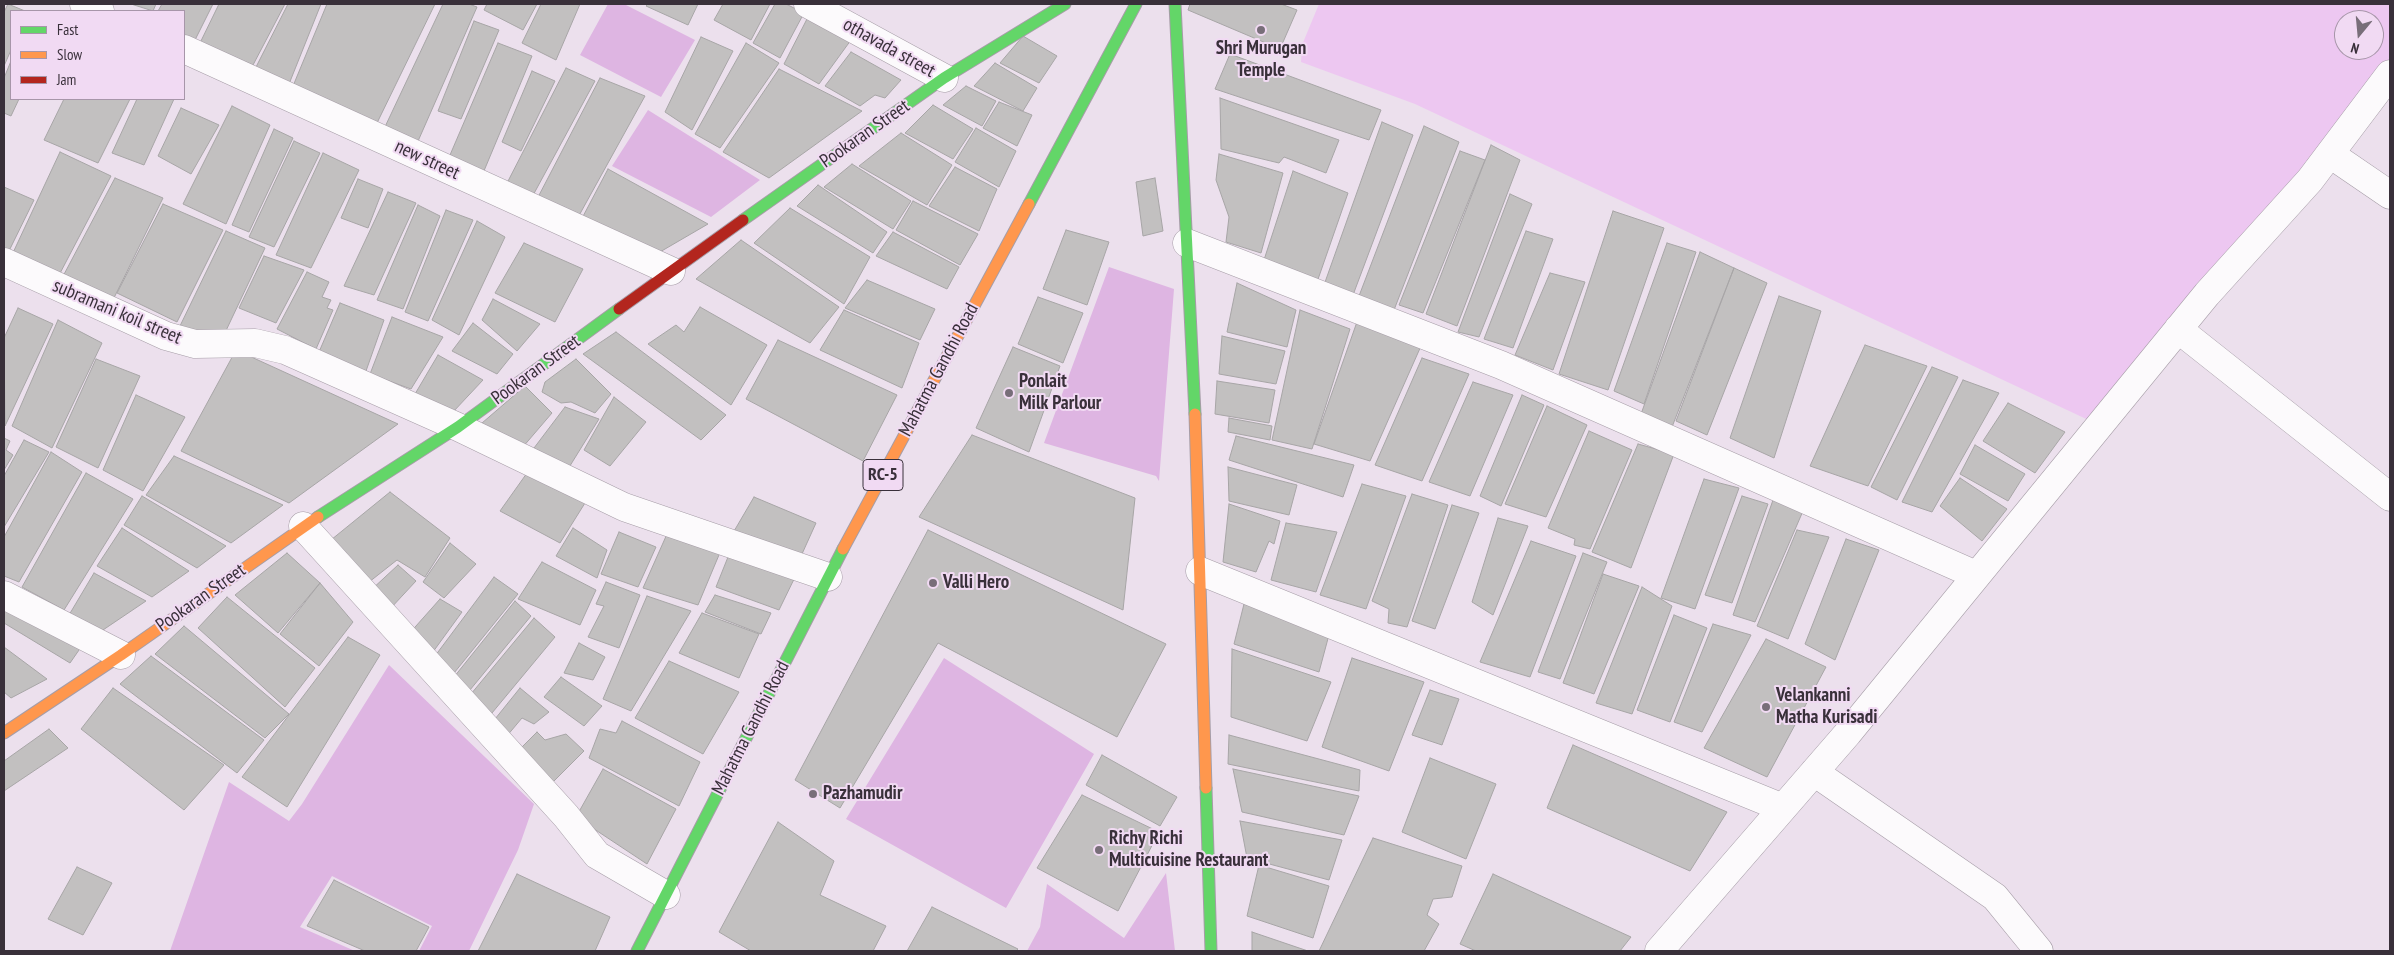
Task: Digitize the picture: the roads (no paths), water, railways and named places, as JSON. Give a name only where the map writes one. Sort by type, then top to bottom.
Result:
[{"type":"street","points":[[84,4],[98,10]]},
{"type":"street","name":"othavada street","points":[[808,4],[944,78]]},
{"type":"street","name":"Pookaran Street","points":[[4,733],[120,655],[303,526],[458,428],[671,271],[944,78],[1065,4]]},
{"type":"street","name":"Mahatma Gandhi Road","points":[[637,951],[828,577],[1136,4]]},
{"type":"street","points":[[1175,4],[1200,571],[1211,951]]},
{"type":"street","name":"new street","points":[[185,49],[671,271]]},
{"type":"street","points":[[1660,951],[1814,772],[2178,329],[2310,180],[2390,74]]},
{"type":"street","points":[[2330,154],[2390,195]]},
{"type":"street","points":[[1187,243],[1501,365],[1976,575]]},
{"type":"street","name":"subramani koil street","points":[[4,262],[166,336],[196,344],[255,343],[285,350],[458,428],[624,507],[828,577]]},
{"type":"street","points":[[2178,329],[2390,497]]},
{"type":"street","points":[[303,526],[566,816],[597,855],[666,895]]},
{"type":"street","points":[[1200,571],[1783,808]]},
{"type":"street","points":[[4,595],[120,655]]},
{"type":"street","points":[[1814,772],[1995,897],[2038,951]]},
{"type":"place","name":"Shri Murugan Temple","points":[[1261,30]]},
{"type":"place","name":"Ponlait Milk Parlour","points":[[1009,393]]},
{"type":"place","name":"Valli Hero","points":[[933,583]]},
{"type":"place","name":"Velankanni Matha Kurisadi","points":[[1766,707]]},
{"type":"place","name":"Pazhamudir","points":[[813,794]]},
{"type":"place","name":"Richy Richi Multicuisine Restaurant","points":[[1099,850]]}]
